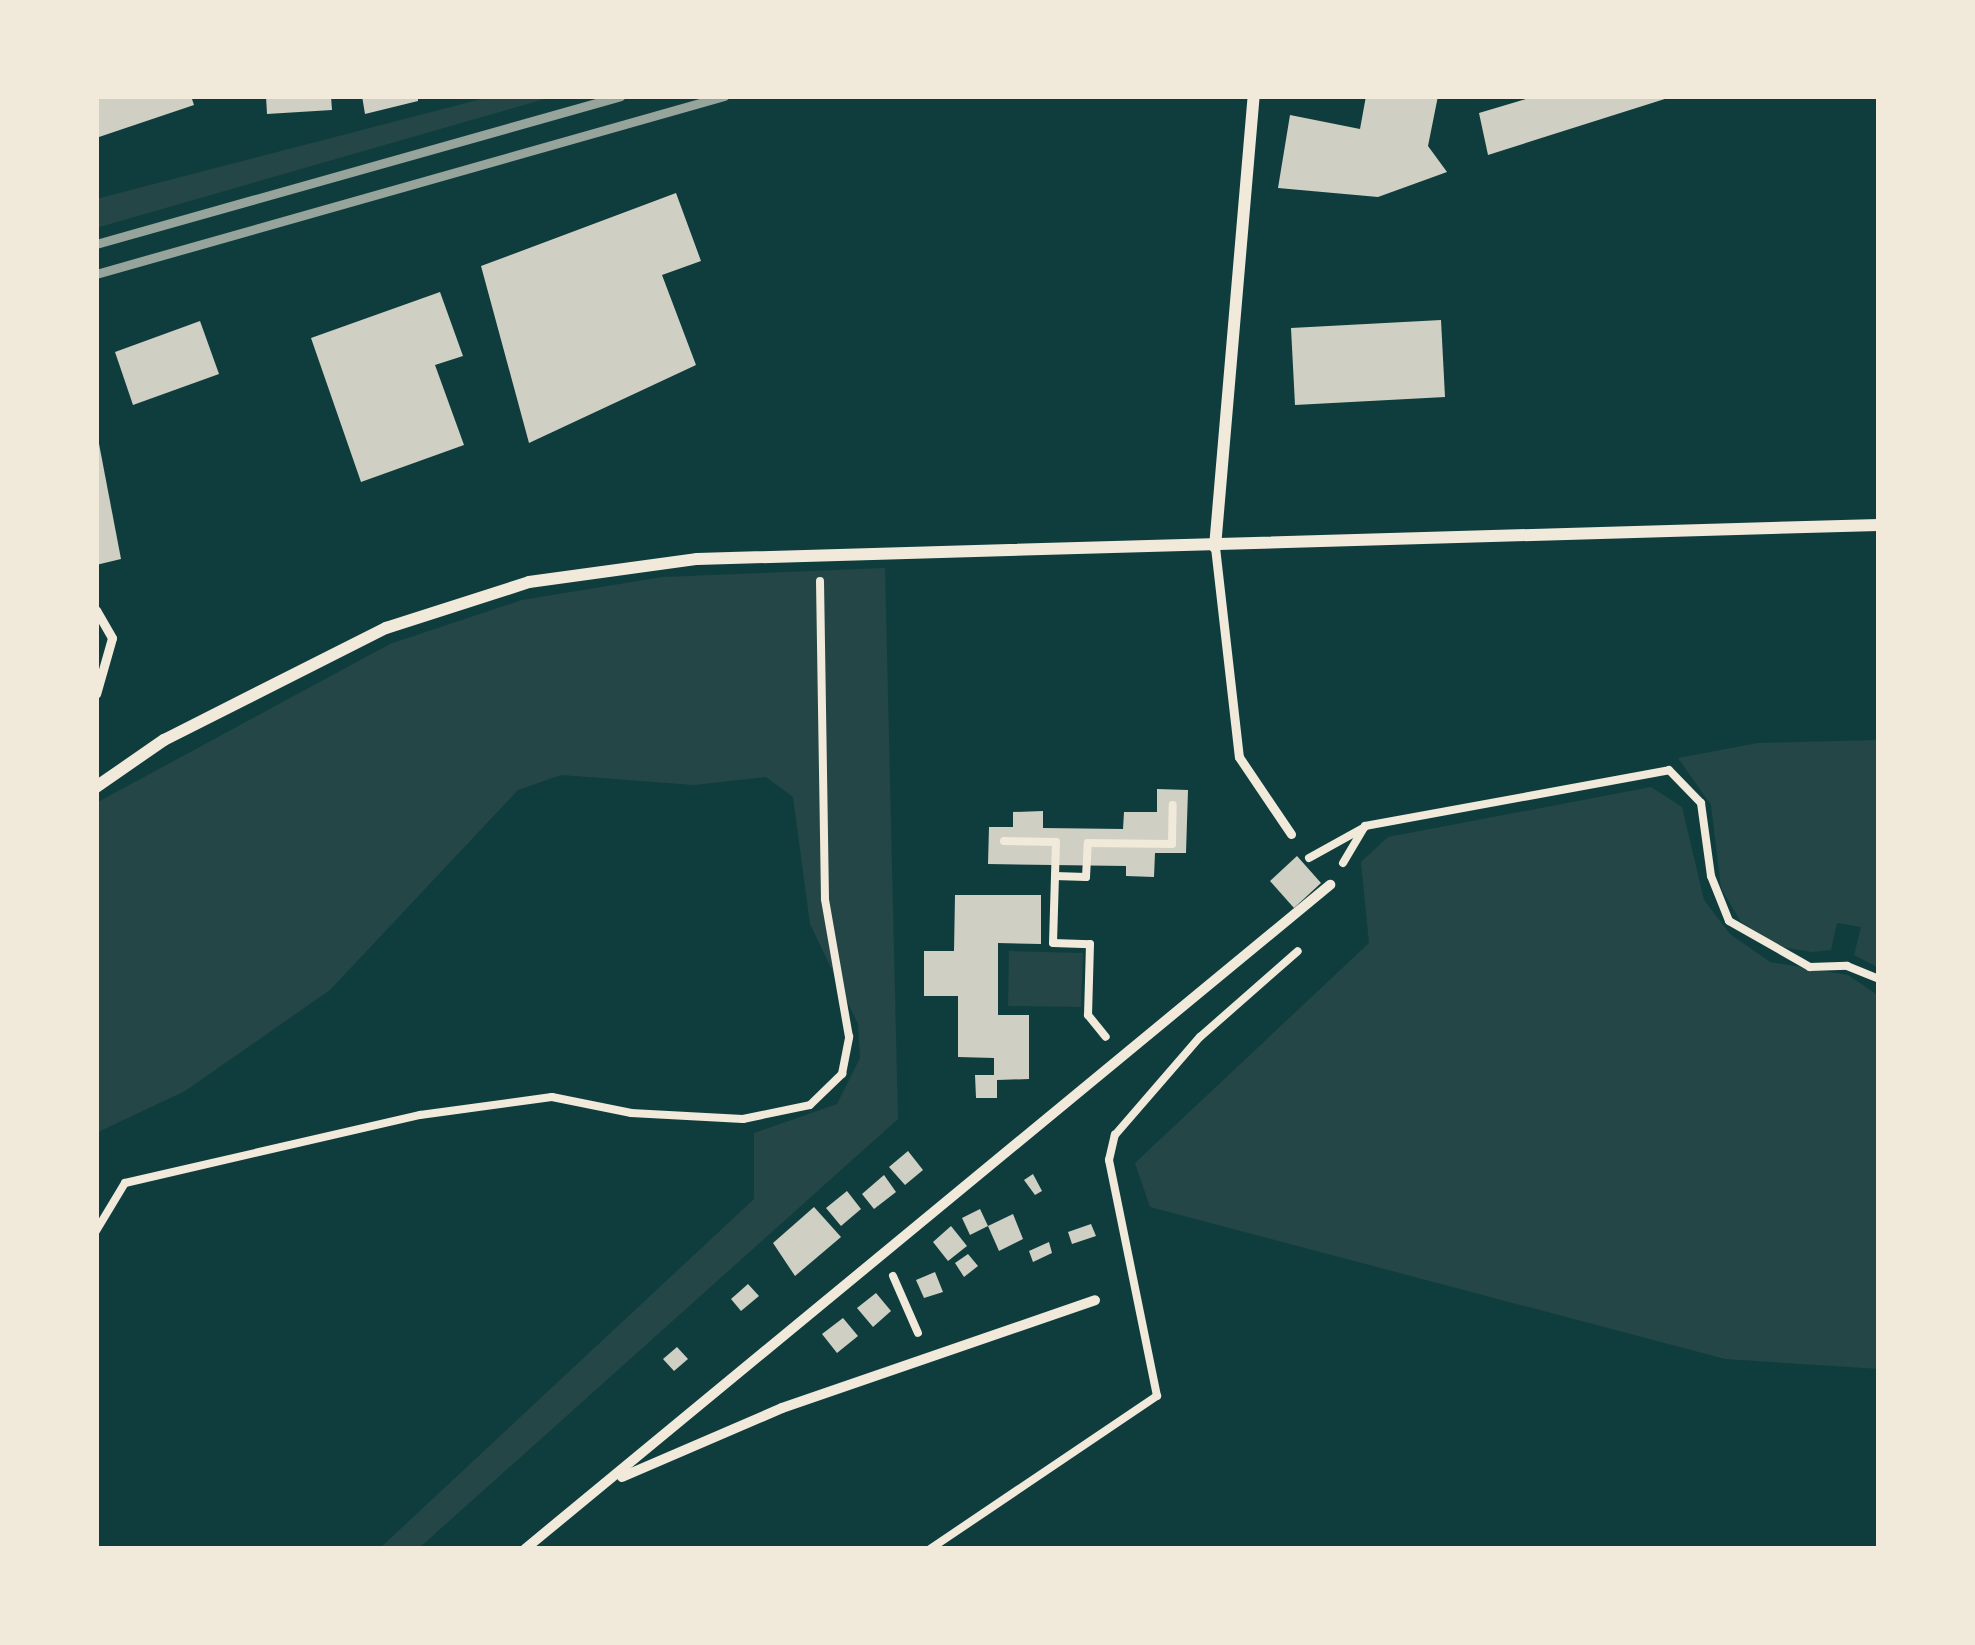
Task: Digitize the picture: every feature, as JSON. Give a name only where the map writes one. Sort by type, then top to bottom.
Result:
[{"type":"street","points":[[1215,547],[1254,96]]},
{"type":"street","points":[[96,787],[164,740],[386,628],[509,588],[697,559],[1879,525]]},
{"type":"street","points":[[525,1549],[1330,885]]},
{"type":"street","points":[[608,1483],[782,1408],[1095,1300]]},
{"type":"lane","points":[[1215,547],[1239,757],[1291,835]]},
{"type":"lane","points":[[96,610],[112,638],[96,694]]},
{"type":"path","points":[[96,1231],[125,1183],[420,1115],[552,1097],[631,1113],[743,1119],[810,1105],[842,1074],[849,1037],[825,899],[820,556]]},
{"type":"path","points":[[1310,859],[1329,841],[1365,826],[1669,770],[1701,803],[1711,876],[1729,921],[1810,967],[1847,967],[1879,979]]},
{"type":"path","points":[[1055,876],[1086,877],[1088,843],[1172,844],[1173,805]]},
{"type":"path","points":[[1330,885],[1365,826]]},
{"type":"path","points":[[1004,841],[1056,842],[1053,943],[1090,944],[1088,1015],[1095,1024]]},
{"type":"path","points":[[930,1549],[1157,1396],[1108,1160],[1114,1135],[1200,1037],[1313,938]]},
{"type":"shaded area","points":[[493,96],[555,96],[96,228],[96,199]]},
{"type":"shaded area","points":[[885,568],[898,1119],[418,1549],[379,1549],[754,1199],[754,1133],[837,1104],[860,1058],[858,1024],[810,924],[793,797],[766,777],[694,785],[561,775],[518,790],[330,990],[185,1091],[96,1133],[96,803],[390,644],[522,600],[662,577]]},
{"type":"shaded area","points":[[1879,740],[1879,968],[1854,955],[1861,927],[1837,923],[1831,950],[1781,947],[1741,922],[1721,888],[1711,805],[1678,758],[1758,743]]},
{"type":"shaded area","points":[[1651,787],[1682,807],[1704,900],[1730,934],[1770,962],[1848,975],[1879,996],[1879,1369],[1725,1359],[1150,1207],[1135,1163],[1369,943],[1361,862],[1388,837]]},
{"type":"shaded area","points":[[1009,951],[1083,953],[1081,1007],[1008,1006]]},
{"type":"building","points":[[96,96],[191,96],[194,105],[96,138]]},
{"type":"building","points":[[266,96],[331,96],[332,110],[267,114]]},
{"type":"building","points":[[362,96],[418,96],[418,101],[365,114]]},
{"type":"building","points":[[1366,96],[1438,96],[1428,146],[1447,172],[1378,197],[1278,188],[1290,115],[1360,129]]},
{"type":"building","points":[[1536,96],[1671,97],[1488,155],[1479,113]]},
{"type":"building","points":[[676,193],[701,261],[662,275],[696,365],[529,443],[481,266]]},
{"type":"building","points":[[440,292],[463,356],[435,365],[464,445],[361,482],[311,338]]},
{"type":"building","points":[[1441,320],[1445,397],[1295,405],[1291,328]]},
{"type":"building","points":[[200,321],[219,374],[133,405],[115,352]]},
{"type":"building","points":[[96,428],[121,559],[96,565]]},
{"type":"building","points":[[1157,789],[1188,790],[1186,853],[1155,853],[1154,877],[1126,876],[1126,866],[988,864],[989,827],[1013,827],[1013,812],[1043,811],[1043,828],[1123,829],[1124,812],[1157,812]]},
{"type":"building","points":[[1297,856],[1321,883],[1294,908],[1270,881]]},
{"type":"building","points":[[955,895],[1041,895],[1041,944],[998,943],[998,1015],[1029,1015],[1029,1079],[997,1080],[997,1098],[976,1098],[975,1075],[994,1075],[994,1058],[958,1057],[958,996],[924,996],[924,951],[954,951]]},
{"type":"building","points":[[908,1151],[923,1170],[905,1185],[889,1167]]},
{"type":"building","points":[[1033,1174],[1042,1191],[1035,1195],[1024,1180]]},
{"type":"building","points":[[884,1175],[896,1192],[874,1209],[862,1194]]},
{"type":"building","points":[[847,1191],[861,1209],[841,1226],[826,1208]]},
{"type":"building","points":[[814,1207],[841,1237],[795,1276],[773,1243]]},
{"type":"building","points":[[980,1209],[988,1226],[970,1235],[962,1218]]},
{"type":"building","points":[[1013,1214],[1023,1239],[999,1251],[988,1226]]},
{"type":"building","points":[[1091,1224],[1096,1236],[1072,1244],[1068,1232]]},
{"type":"building","points":[[951,1226],[967,1246],[948,1261],[933,1242]]},
{"type":"building","points":[[1049,1242],[1052,1253],[1033,1262],[1029,1251]]},
{"type":"building","points":[[968,1254],[978,1266],[964,1277],[955,1263]]},
{"type":"building","points":[[935,1272],[943,1292],[924,1298],[916,1280]]},
{"type":"building","points":[[748,1284],[759,1296],[741,1311],[731,1299]]},
{"type":"building","points":[[876,1293],[891,1311],[873,1327],[857,1308]]},
{"type":"building","points":[[843,1318],[858,1336],[837,1353],[822,1334]]},
{"type":"building","points":[[677,1347],[688,1359],[674,1371],[663,1359]]},
{"type":"railway","points":[[96,244],[621,96]]},
{"type":"railway","points":[[96,274],[724,96]]}]
